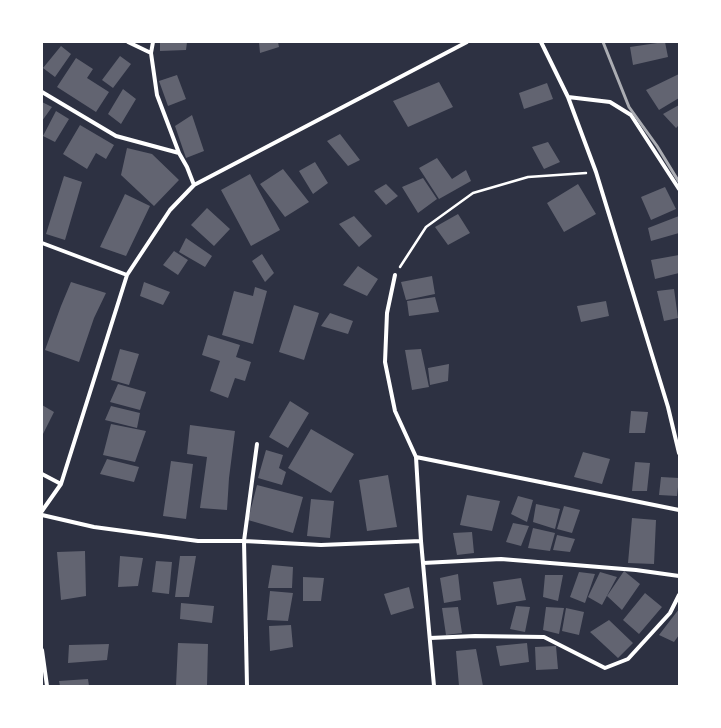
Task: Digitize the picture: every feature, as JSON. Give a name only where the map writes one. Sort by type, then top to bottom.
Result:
[{"type":"street","points":[[128,42],[151,53]]},
{"type":"street","points":[[153,42],[151,53],[157,95],[179,153],[187,167],[194,185]]},
{"type":"street","points":[[42,511],[61,484],[127,275],[170,210],[194,185],[466,42]]},
{"type":"street","points":[[541,42],[568,97],[596,172],[668,406],[679,453]]},
{"type":"street","points":[[42,92],[116,136],[179,153]]},
{"type":"street","points":[[568,97],[610,102],[631,115],[679,189]]},
{"type":"street","points":[[42,243],[127,275]]},
{"type":"street","points":[[395,275],[387,312],[385,362],[395,411],[416,457],[421,541],[434,686]]},
{"type":"street","points":[[247,686],[244,541],[257,444]]},
{"type":"street","points":[[416,457],[679,510]]},
{"type":"street","points":[[42,474],[61,484]]},
{"type":"street","points":[[42,515],[94,527],[198,541],[244,541],[321,545],[421,541]]},
{"type":"street","points":[[423,563],[501,558],[636,570],[679,576]]},
{"type":"street","points":[[430,638],[475,636],[544,637],[605,668],[628,659],[670,613],[679,595]]},
{"type":"street","points":[[42,650],[47,686]]},
{"type":"path","points":[[395,275],[426,227],[473,192],[528,177],[596,172]]},
{"type":"building","points":[[160,42],[187,42],[186,50],[160,51]]},
{"type":"building","points":[[259,42],[278,42],[279,47],[260,53]]},
{"type":"building","points":[[665,42],[668,57],[633,65],[630,47]]},
{"type":"building","points":[[61,46],[71,54],[55,77],[43,68]]},
{"type":"building","points":[[120,56],[131,64],[113,88],[102,80]]},
{"type":"building","points":[[76,58],[93,69],[87,78],[109,92],[96,112],[57,87]]},
{"type":"building","points":[[679,74],[679,98],[659,110],[646,90]]},
{"type":"building","points":[[177,75],[186,99],[168,106],[159,81]]},
{"type":"building","points":[[439,82],[453,107],[408,127],[393,101]]},
{"type":"building","points":[[547,83],[553,99],[524,109],[519,93]]},
{"type":"building","points":[[123,89],[136,99],[121,124],[108,114]]},
{"type":"building","points":[[42,102],[52,107],[42,121]]},
{"type":"building","points":[[679,105],[679,125],[676,128],[663,114]]},
{"type":"building","points":[[56,111],[69,119],[55,142],[43,136]]},
{"type":"building","points":[[192,115],[204,151],[186,158],[175,126]]},
{"type":"building","points":[[80,125],[114,145],[106,159],[96,153],[87,169],[63,154]]},
{"type":"building","points":[[340,134],[360,160],[348,166],[327,141]]},
{"type":"building","points":[[548,142],[560,162],[544,169],[532,147]]},
{"type":"building","points":[[127,148],[152,154],[179,180],[154,206],[121,175]]},
{"type":"building","points":[[437,158],[452,179],[466,170],[471,181],[439,199],[419,168]]},
{"type":"building","points":[[315,162],[328,183],[313,194],[299,171]]},
{"type":"building","points":[[283,169],[309,202],[285,217],[260,184]]},
{"type":"building","points":[[250,174],[280,230],[251,246],[221,190]]},
{"type":"building","points":[[64,176],[82,182],[65,240],[46,234]]},
{"type":"building","points":[[423,178],[437,199],[418,213],[402,187]]},
{"type":"building","points":[[386,184],[398,196],[386,205],[374,191]]},
{"type":"building","points":[[578,184],[596,214],[564,232],[547,203]]},
{"type":"building","points":[[665,187],[676,209],[651,220],[641,197]]},
{"type":"building","points":[[125,194],[150,206],[126,256],[100,247]]},
{"type":"building","points":[[207,208],[230,229],[214,246],[191,225]]},
{"type":"building","points":[[458,214],[470,233],[448,245],[435,227]]},
{"type":"building","points":[[354,216],[372,236],[359,247],[339,224]]},
{"type":"building","points":[[679,216],[679,233],[651,241],[648,228]]},
{"type":"building","points":[[186,238],[212,256],[205,267],[179,252]]},
{"type":"building","points":[[174,251],[188,260],[178,275],[163,265]]},
{"type":"building","points":[[262,254],[274,273],[265,282],[252,261]]},
{"type":"building","points":[[679,255],[679,273],[655,279],[651,260]]},
{"type":"building","points":[[358,266],[378,279],[367,296],[343,285]]},
{"type":"building","points":[[432,276],[435,294],[406,300],[401,282]]},
{"type":"building","points":[[71,282],[106,293],[94,318],[79,362],[45,350]]},
{"type":"building","points":[[144,282],[170,292],[163,305],[140,296]]},
{"type":"building","points":[[255,287],[267,291],[253,344],[222,335],[234,291],[253,296]]},
{"type":"building","points":[[674,289],[678,318],[664,321],[657,291]]},
{"type":"building","points":[[435,297],[439,312],[409,316],[407,301]]},
{"type":"building","points":[[606,301],[609,316],[581,322],[577,306]]},
{"type":"building","points":[[294,305],[319,313],[304,360],[279,352]]},
{"type":"building","points":[[330,313],[353,321],[348,334],[321,326]]},
{"type":"building","points":[[208,335],[240,345],[236,357],[251,362],[245,381],[235,378],[228,398],[210,391],[220,361],[202,355]]},
{"type":"building","points":[[120,349],[139,354],[129,385],[111,380]]},
{"type":"building","points":[[421,349],[429,387],[412,390],[405,350]]},
{"type":"building","points":[[449,364],[448,381],[430,385],[428,368]]},
{"type":"building","points":[[118,384],[146,392],[140,410],[110,402]]},
{"type":"building","points":[[290,401],[309,413],[288,448],[269,437]]},
{"type":"building","points":[[42,405],[54,412],[42,436]]},
{"type":"building","points":[[111,406],[140,413],[137,428],[105,420]]},
{"type":"building","points":[[631,411],[648,412],[645,433],[629,433]]},
{"type":"building","points":[[111,424],[146,431],[135,462],[103,455]]},
{"type":"building","points":[[190,425],[235,431],[229,478],[227,510],[200,508],[207,457],[187,454]]},
{"type":"building","points":[[311,429],[354,454],[331,493],[288,468]]},
{"type":"building","points":[[266,450],[283,455],[279,468],[286,472],[282,485],[258,478]]},
{"type":"building","points":[[583,452],[610,459],[602,484],[574,477]]},
{"type":"building","points":[[107,459],[139,467],[134,482],[100,474]]},
{"type":"building","points":[[171,461],[193,464],[186,519],[163,516]]},
{"type":"building","points":[[635,462],[650,463],[647,491],[632,491]]},
{"type":"building","points":[[388,475],[397,527],[367,531],[359,480]]},
{"type":"building","points":[[661,477],[679,478],[677,496],[659,495]]},
{"type":"building","points":[[257,485],[303,497],[293,533],[248,520]]},
{"type":"building","points":[[467,495],[500,501],[492,531],[460,525]]},
{"type":"building","points":[[518,496],[533,500],[527,522],[511,514]]},
{"type":"building","points":[[311,499],[334,501],[330,538],[307,536]]},
{"type":"building","points":[[536,504],[560,509],[555,529],[533,522]]},
{"type":"building","points":[[564,506],[580,510],[572,533],[557,529]]},
{"type":"building","points":[[632,518],[656,520],[654,564],[628,563]]},
{"type":"building","points":[[513,523],[529,526],[521,546],[506,542]]},
{"type":"building","points":[[533,528],[555,533],[550,551],[528,548]]},
{"type":"building","points":[[472,532],[474,553],[457,555],[453,533]]},
{"type":"building","points":[[557,535],[575,539],[570,552],[553,550]]},
{"type":"building","points":[[85,551],[86,596],[61,600],[57,552]]},
{"type":"building","points":[[120,556],[143,558],[138,586],[118,587]]},
{"type":"building","points":[[180,556],[196,556],[189,597],[175,597]]},
{"type":"building","points":[[156,561],[172,562],[169,594],[152,592]]},
{"type":"building","points":[[272,565],[293,567],[292,588],[268,588]]},
{"type":"building","points":[[624,571],[640,584],[622,610],[607,596]]},
{"type":"building","points":[[579,572],[595,574],[585,603],[570,597]]},
{"type":"building","points":[[600,572],[617,577],[602,605],[588,597]]},
{"type":"building","points":[[458,574],[461,600],[444,603],[440,578]]},
{"type":"building","points":[[545,575],[563,575],[558,601],[543,597]]},
{"type":"building","points":[[303,577],[324,578],[321,601],[303,601]]},
{"type":"building","points":[[521,578],[526,600],[497,605],[493,582]]},
{"type":"building","points":[[409,587],[414,608],[391,615],[384,594]]},
{"type":"building","points":[[270,591],[293,593],[288,621],[267,620]]},
{"type":"building","points":[[645,593],[662,607],[639,634],[623,620]]},
{"type":"building","points":[[181,603],[214,606],[212,623],[180,619]]},
{"type":"building","points":[[516,606],[530,607],[525,632],[510,629]]},
{"type":"building","points":[[458,607],[462,633],[446,635],[442,608]]},
{"type":"building","points":[[546,607],[564,608],[559,634],[543,630]]},
{"type":"building","points":[[566,608],[584,612],[579,635],[562,631]]},
{"type":"building","points":[[679,609],[679,635],[674,642],[659,635]]},
{"type":"building","points":[[609,620],[633,643],[618,658],[590,632]]},
{"type":"building","points":[[291,625],[293,647],[270,651],[269,626]]},
{"type":"building","points":[[178,643],[208,644],[207,686],[176,686]]},
{"type":"building","points":[[527,643],[529,662],[500,666],[496,646]]},
{"type":"building","points":[[109,644],[107,660],[68,663],[69,645]]},
{"type":"building","points":[[556,646],[558,669],[536,670],[535,647]]},
{"type":"building","points":[[476,649],[483,686],[459,686],[456,651]]},
{"type":"building","points":[[88,679],[89,686],[60,686],[59,681]]},
{"type":"railway","points":[[603,42],[629,107],[657,146],[679,182]]}]
